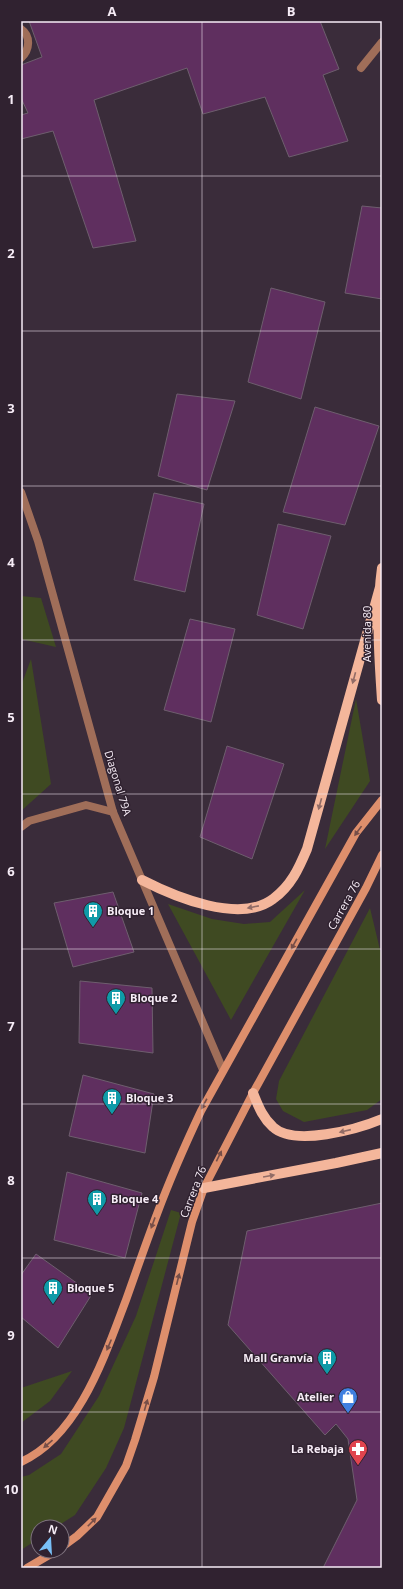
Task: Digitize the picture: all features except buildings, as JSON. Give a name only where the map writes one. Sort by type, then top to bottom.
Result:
[{"type":"main road","name":"Avenida 80","points":[[382,568],[378,630],[382,700]]},
{"type":"main road","points":[[142,880],[181,897],[221,908],[243,909],[259,906],[273,900],[297,874],[307,849],[380,587]]},
{"type":"main road","points":[[21,1462],[45,1447],[70,1420],[87,1393],[111,1341],[158,1212],[183,1148],[200,1111],[356,832],[382,800]]},
{"type":"main road","name":"Carrera 76","points":[[70,1541],[97,1517],[126,1466],[136,1440],[154,1377],[192,1222],[204,1188],[253,1093],[366,888],[382,855]]},
{"type":"main road","points":[[253,1093],[263,1116],[274,1128],[290,1135],[310,1136],[336,1133],[364,1126],[382,1118]]},
{"type":"main road","points":[[204,1188],[382,1153]]},
{"type":"main road","points":[[27,1568],[42,1559]]},
{"type":"street","points":[[21,29],[24,31],[28,39],[28,47],[25,55],[21,58]]},
{"type":"street","points":[[361,68],[382,42]]},
{"type":"street","name":"Diagonal 79A","points":[[21,492],[38,541],[113,812],[223,1070]]},
{"type":"street","points":[[21,827],[29,822],[86,805],[113,812]]},
{"type":"green space","points":[[21,596],[41,598],[56,647],[21,639]]},
{"type":"green space","points":[[31,659],[51,784],[21,811],[21,686]]},
{"type":"green space","points":[[356,699],[370,781],[325,849]]},
{"type":"green space","points":[[305,890],[231,1020],[168,904],[212,919],[244,924],[270,922]]},
{"type":"green space","points":[[370,908],[382,958],[382,1099],[367,1110],[304,1122],[283,1111],[276,1099],[279,1081]]},
{"type":"green space","points":[[171,1210],[181,1213],[124,1428],[106,1468],[75,1515],[69,1519],[30,1519],[30,1544],[21,1550],[21,1477],[29,1475],[61,1454],[99,1396],[136,1316]]},
{"type":"green space","points":[[72,1371],[50,1401],[21,1423],[21,1388]]},
{"type":"place","name":"Bloque 1","points":[[93,928]]},
{"type":"place","name":"Bloque 2","points":[[116,1015]]},
{"type":"place","name":"Bloque 3","points":[[112,1115]]},
{"type":"place","name":"Bloque 4","points":[[97,1216]]},
{"type":"place","name":"Bloque 5","points":[[53,1305]]},
{"type":"place","name":"Mall Granvía","points":[[327,1375]]},
{"type":"place","name":"Atelier","points":[[348,1414]]},
{"type":"place","name":"La Rebaja","points":[[358,1466]]}]
